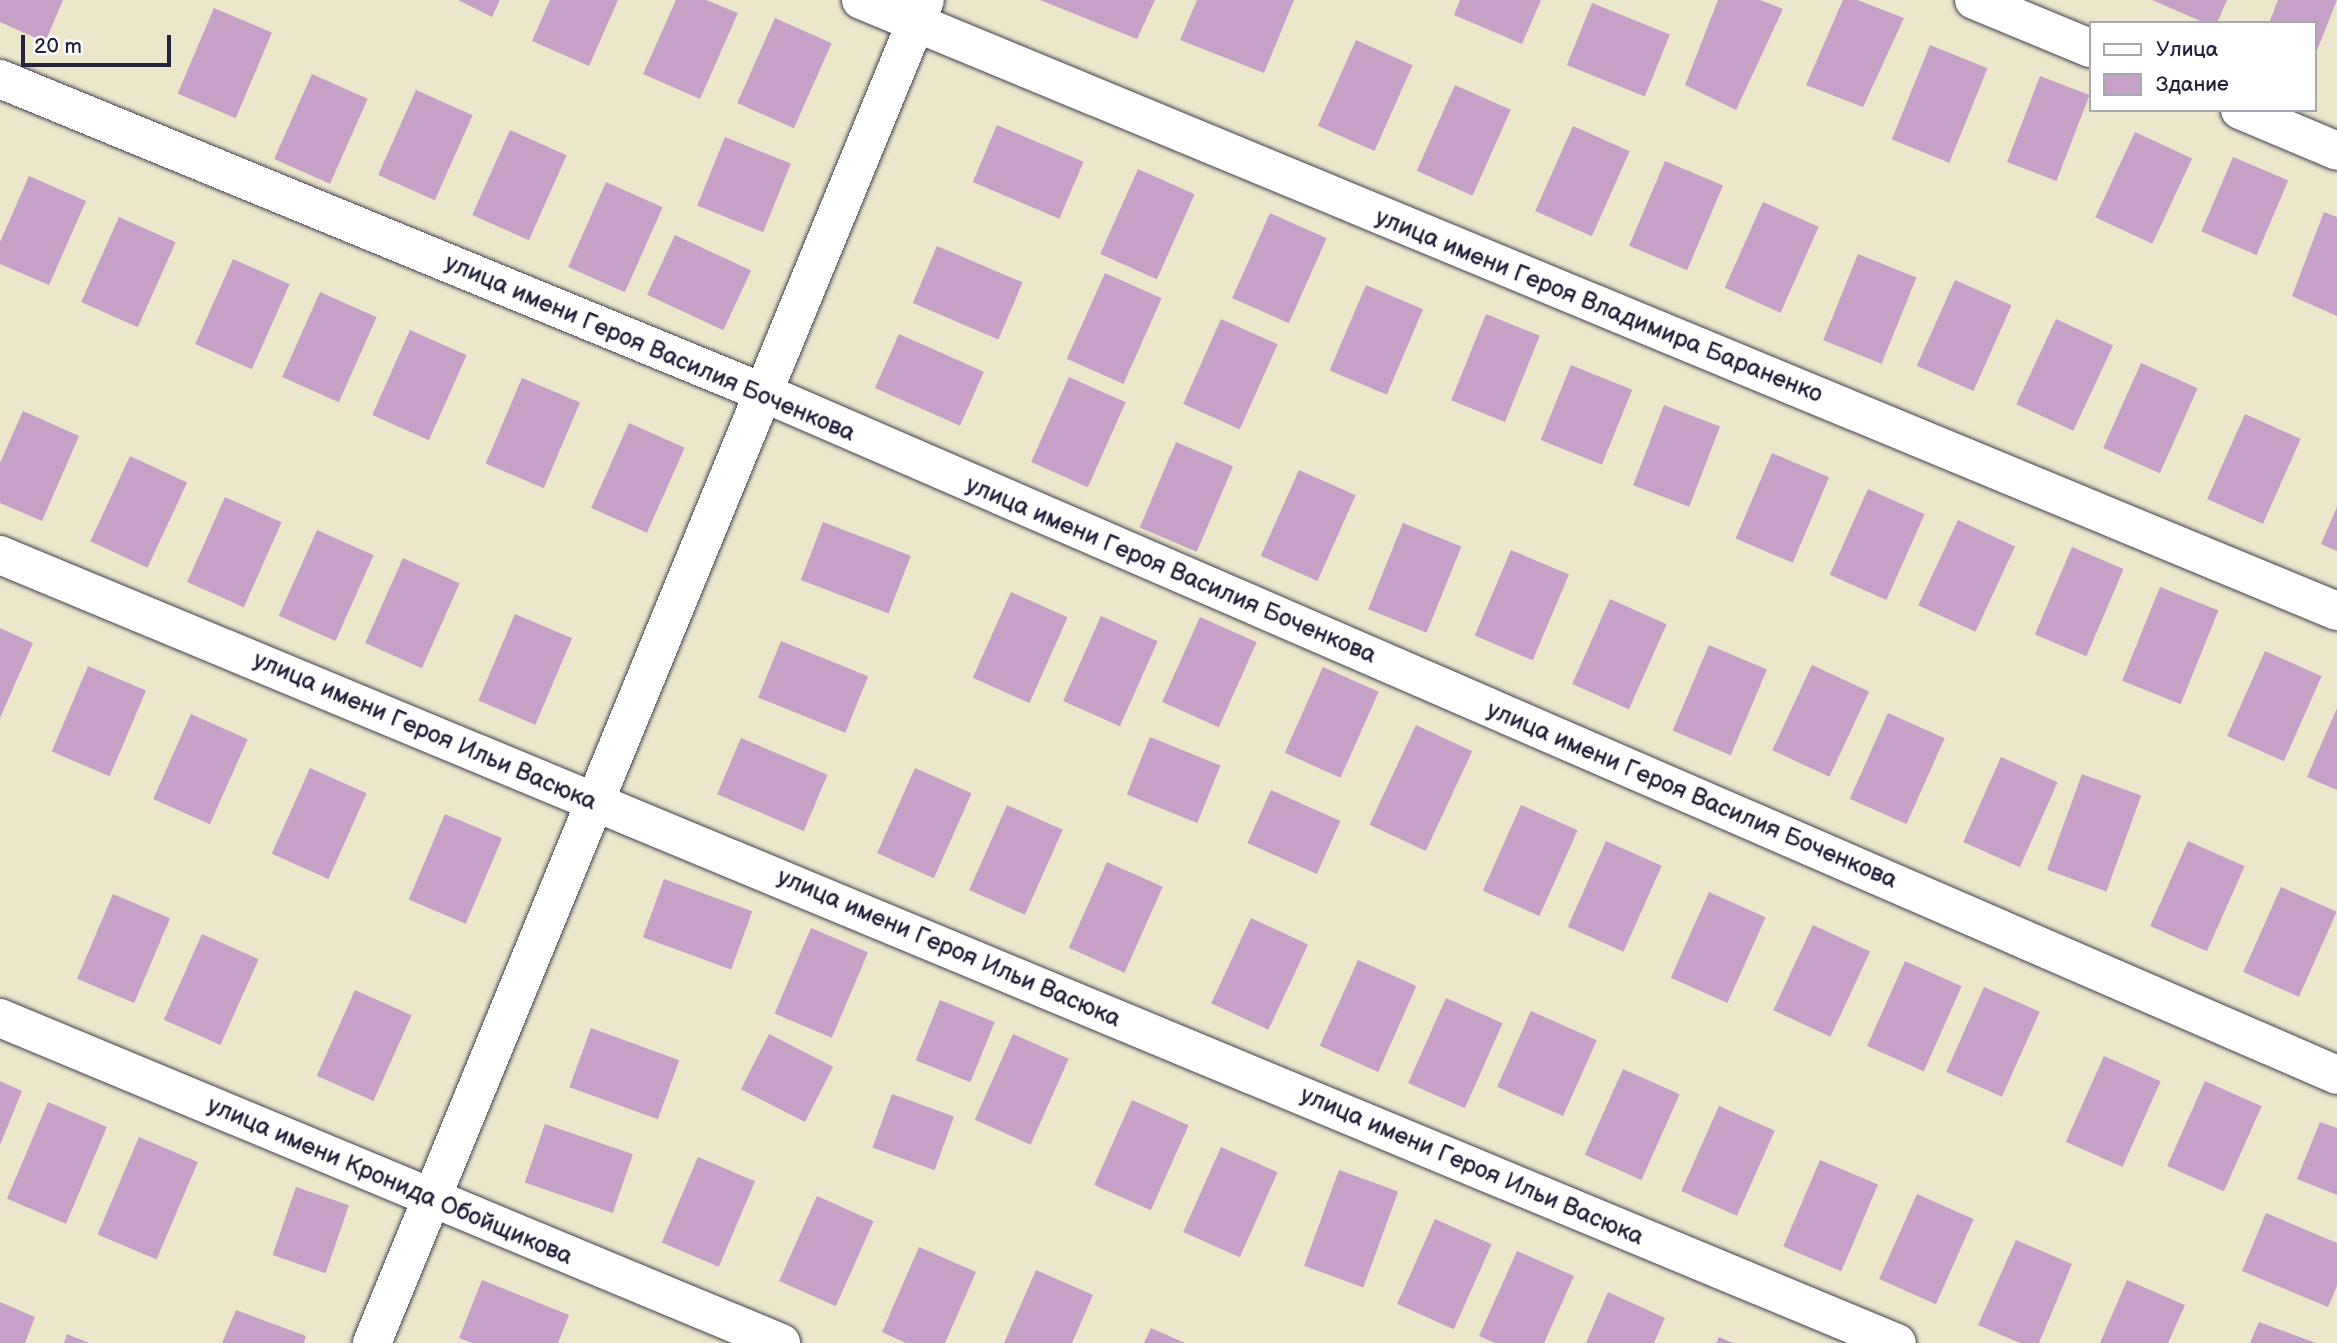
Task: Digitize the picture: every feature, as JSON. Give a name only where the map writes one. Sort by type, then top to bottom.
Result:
[{"type":"street","name":"улица имени Героя Владимира Бараненко","points":[[861,0],[920,11],[2337,611]]},
{"type":"street","points":[[1974,0],[2088,47]]},
{"type":"street","points":[[372,1343],[920,11]]},
{"type":"street","name":"улица имени Героя Василия Боченкова","points":[[0,79],[764,393],[2337,1075]]},
{"type":"street","points":[[2245,112],[2337,151]]},
{"type":"street","name":"улица имени Героя Ильи Васюка","points":[[0,555],[1897,1343]]},
{"type":"street","name":"улица имени Кронида Обойщикова","points":[[0,1018],[781,1343]]},
{"type":"building","points":[[0,0],[63,0],[45,42],[0,22]]},
{"type":"building","points":[[458,0],[500,0],[492,17]]},
{"type":"building","points":[[550,0],[618,0],[589,66],[532,41]]},
{"type":"building","points":[[676,0],[706,0],[738,13],[700,99],[643,74]]},
{"type":"building","points":[[1040,0],[1155,0],[1137,39]]},
{"type":"building","points":[[1197,0],[1294,0],[1264,73],[1180,40]]},
{"type":"building","points":[[1460,0],[1541,0],[1522,44],[1454,15]]},
{"type":"building","points":[[1718,0],[1760,0],[1783,9],[1736,110],[1685,85]]},
{"type":"building","points":[[1843,0],[1857,0],[1904,18],[1863,107],[1806,85]]},
{"type":"building","points":[[2152,0],[2227,0],[2218,21],[2200,21]]},
{"type":"building","points":[[2278,0],[2337,0],[2316,53],[2316,21],[2270,21]]},
{"type":"building","points":[[1592,3],[1670,34],[1645,97],[1567,65]]},
{"type":"building","points":[[214,8],[272,33],[236,118],[178,94]]},
{"type":"building","points":[[775,18],[832,43],[794,128],[737,103]]},
{"type":"building","points":[[1356,40],[1413,65],[1374,151],[1318,126]]},
{"type":"building","points":[[1930,45],[1987,68],[1949,163],[1892,140]]},
{"type":"building","points":[[312,74],[368,99],[330,184],[274,159]]},
{"type":"building","points":[[2040,76],[2088,94],[2057,181],[2007,162]]},
{"type":"building","points":[[1455,85],[1511,110],[1472,196],[1417,171]]},
{"type":"building","points":[[416,90],[473,115],[435,200],[378,175]]},
{"type":"building","points":[[997,125],[1084,162],[1059,219],[973,182]]},
{"type":"building","points":[[1573,126],[1630,151],[1592,236],[1535,211]]},
{"type":"building","points":[[510,130],[567,155],[529,240],[472,215]]},
{"type":"building","points":[[2135,132],[2192,159],[2152,244],[2095,217]]},
{"type":"building","points":[[725,137],[791,164],[763,232],[697,206]]},
{"type":"building","points":[[2233,157],[2288,180],[2257,255],[2201,232]]},
{"type":"building","points":[[1665,161],[1723,186],[1687,270],[1629,246]]},
{"type":"building","points":[[1138,169],[1195,194],[1157,279],[1100,254]]},
{"type":"building","points":[[29,176],[86,201],[49,285],[0,264],[0,242]]},
{"type":"building","points":[[606,182],[663,207],[625,292],[568,267]]},
{"type":"building","points":[[1763,202],[1819,227],[1780,313],[1725,288]]},
{"type":"building","points":[[2324,212],[2337,217],[2337,316],[2292,296]]},
{"type":"building","points":[[1270,213],[1327,238],[1289,323],[1232,298]]},
{"type":"building","points":[[119,217],[176,242],[138,327],[81,302]]},
{"type":"building","points":[[675,235],[751,270],[723,330],[647,295]]},
{"type":"building","points":[[937,246],[1023,282],[998,339],[913,303]]},
{"type":"building","points":[[1858,254],[1916,278],[1882,364],[1823,340]]},
{"type":"building","points":[[233,259],[290,284],[252,369],[195,344]]},
{"type":"building","points":[[1105,273],[1162,298],[1123,384],[1067,359]]},
{"type":"building","points":[[1955,280],[2012,305],[1973,391],[1917,366]]},
{"type":"building","points":[[1366,285],[1423,309],[1387,395],[1330,371]]},
{"type":"building","points":[[320,292],[377,317],[339,402],[282,377]]},
{"type":"building","points":[[1486,314],[1540,336],[1505,422],[1451,400]]},
{"type":"building","points":[[1221,319],[1278,344],[1240,429],[1183,404]]},
{"type":"building","points":[[2056,319],[2113,346],[2073,431],[2016,404]]},
{"type":"building","points":[[410,330],[467,355],[429,440],[372,415]]},
{"type":"building","points":[[899,334],[984,372],[960,426],[875,388]]},
{"type":"building","points":[[2141,363],[2198,388],[2160,473],[2103,448]]},
{"type":"building","points":[[1571,365],[1632,390],[1602,465],[1541,440]]},
{"type":"building","points":[[1069,377],[1126,402],[1088,487],[1031,462]]},
{"type":"building","points":[[522,378],[580,403],[544,488],[486,464]]},
{"type":"building","points":[[1664,405],[1720,427],[1689,507],[1633,485]]},
{"type":"building","points":[[23,411],[79,436],[42,521],[0,503],[0,463]]},
{"type":"building","points":[[2245,414],[2301,439],[2263,524],[2207,499]]},
{"type":"building","points":[[629,423],[685,448],[647,533],[591,508]]},
{"type":"building","points":[[1176,442],[1233,466],[1197,552],[1140,528]]},
{"type":"building","points":[[1772,453],[1829,477],[1793,563],[1736,539]]},
{"type":"building","points":[[130,456],[187,483],[147,568],[90,541]]},
{"type":"building","points":[[1299,470],[1356,495],[1317,581],[1261,556]]},
{"type":"building","points":[[1868,489],[1925,514],[1886,600],[1830,575]]},
{"type":"building","points":[[225,497],[282,522],[244,607],[187,582]]},
{"type":"building","points":[[2337,507],[2337,551],[2321,544]]},
{"type":"building","points":[[1958,520],[2015,547],[1975,632],[1918,605]]},
{"type":"building","points":[[823,522],[911,556],[889,614],[801,580]]},
{"type":"building","points":[[1403,523],[1461,547],[1427,633],[1368,609]]},
{"type":"building","points":[[317,530],[374,555],[335,641],[279,616]]},
{"type":"building","points":[[2072,547],[2124,569],[2086,656],[2035,634]]},
{"type":"building","points":[[1511,550],[1569,575],[1533,660],[1475,636]]},
{"type":"building","points":[[403,558],[460,583],[422,668],[365,643]]},
{"type":"building","points":[[2160,587],[2218,611],[2181,704],[2122,681]]},
{"type":"building","points":[[1011,592],[1068,617],[1029,703],[973,678]]},
{"type":"building","points":[[1610,599],[1667,624],[1629,709],[1572,684]]},
{"type":"building","points":[[515,614],[572,638],[535,725],[478,701]]},
{"type":"building","points":[[1101,616],[1158,641],[1120,726],[1063,701]]},
{"type":"building","points":[[1200,617],[1257,642],[1219,727],[1162,702]]},
{"type":"building","points":[[0,628],[33,643],[0,718]]},
{"type":"building","points":[[781,641],[868,676],[845,733],[758,698]]},
{"type":"building","points":[[1709,645],[1767,670],[1731,755],[1673,731]]},
{"type":"building","points":[[2265,651],[2322,676],[2284,761],[2227,736]]},
{"type":"building","points":[[1812,665],[1869,692],[1829,777],[1772,750]]},
{"type":"building","points":[[88,666],[146,691],[110,776],[52,752]]},
{"type":"building","points":[[1323,667],[1379,692],[1340,778],[1285,753]]},
{"type":"building","points":[[2337,708],[2337,790],[2307,777]]},
{"type":"building","points":[[1888,713],[1945,738],[1906,824],[1850,799]]},
{"type":"building","points":[[191,714],[248,739],[210,824],[153,799]]},
{"type":"building","points":[[1416,725],[1472,751],[1426,851],[1370,825]]},
{"type":"building","points":[[1150,737],[1220,765],[1197,823],[1127,794]]},
{"type":"building","points":[[741,738],[828,775],[804,831],[717,794]]},
{"type":"building","points":[[2001,757],[2058,782],[2020,867],[1963,842]]},
{"type":"building","points":[[310,768],[367,793],[328,879],[272,854]]},
{"type":"building","points":[[915,768],[972,793],[934,878],[877,853]]},
{"type":"building","points":[[2082,774],[2141,796],[2106,891],[2047,870]]},
{"type":"building","points":[[1271,790],[1340,821],[1317,874],[1247,843]]},
{"type":"building","points":[[1007,805],[1063,830],[1025,915],[969,890]]},
{"type":"building","points":[[1521,805],[1578,830],[1539,916],[1483,891]]},
{"type":"building","points":[[445,814],[502,838],[466,924],[409,900]]},
{"type":"building","points":[[1606,841],[1662,866],[1623,952],[1568,927]]},
{"type":"building","points":[[2188,841],[2245,866],[2207,951],[2150,926]]},
{"type":"building","points":[[1107,862],[1163,887],[1124,973],[1069,948]]},
{"type":"building","points":[[664,879],[752,911],[731,969],[643,937]]},
{"type":"building","points":[[2281,887],[2337,912],[2299,997],[2243,972]]},
{"type":"building","points":[[1709,892],[1766,917],[1727,1003],[1671,978]]},
{"type":"building","points":[[113,894],[170,918],[134,1003],[77,979]]},
{"type":"building","points":[[1251,918],[1308,945],[1268,1030],[1211,1003]]},
{"type":"building","points":[[1813,925],[1870,952],[1830,1037],[1773,1010]]},
{"type":"building","points":[[811,928],[868,952],[832,1038],[775,1014]]},
{"type":"building","points":[[202,934],[259,959],[220,1045],[164,1020]]},
{"type":"building","points":[[1358,960],[1416,986],[1378,1072],[1320,1046]]},
{"type":"building","points":[[1905,961],[1962,986],[1924,1071],[1867,1046]]},
{"type":"building","points":[[1984,987],[2040,1012],[2002,1097],[1946,1072]]},
{"type":"building","points":[[355,990],[412,1015],[373,1101],[317,1076]]},
{"type":"building","points":[[1446,998],[1503,1023],[1465,1108],[1408,1083]]},
{"type":"building","points":[[940,1000],[995,1022],[970,1082],[916,1060]]},
{"type":"building","points":[[1531,1011],[1597,1040],[1563,1116],[1497,1087]]},
{"type":"building","points":[[591,1028],[679,1060],[658,1119],[569,1087]]},
{"type":"building","points":[[769,1034],[833,1067],[805,1122],[741,1089]]},
{"type":"building","points":[[1013,1034],[1069,1059],[1030,1145],[975,1120]]},
{"type":"building","points":[[2104,1056],[2161,1081],[2122,1167],[2066,1142]]},
{"type":"building","points":[[1623,1069],[1680,1094],[1641,1180],[1585,1155]]},
{"type":"building","points":[[0,1081],[22,1091],[0,1145]]},
{"type":"building","points":[[2205,1081],[2262,1106],[2224,1191],[2167,1166]]},
{"type":"building","points":[[892,1094],[954,1117],[935,1170],[873,1148]]},
{"type":"building","points":[[1132,1100],[1189,1125],[1151,1210],[1094,1185]]},
{"type":"building","points":[[48,1102],[107,1127],[66,1224],[7,1199]]},
{"type":"building","points":[[1719,1106],[1775,1131],[1737,1216],[1681,1191]]},
{"type":"building","points":[[2320,1122],[2337,1128],[2337,1195],[2297,1179]]},
{"type":"building","points":[[545,1124],[633,1154],[613,1213],[525,1183]]},
{"type":"building","points":[[139,1137],[198,1162],[156,1260],[98,1235]]},
{"type":"building","points":[[1221,1147],[1278,1172],[1240,1257],[1183,1232]]},
{"type":"building","points":[[698,1157],[755,1181],[719,1267],[662,1243]]},
{"type":"building","points":[[1820,1160],[1878,1185],[1841,1271],[1783,1247]]},
{"type":"building","points":[[1339,1170],[1398,1192],[1363,1287],[1304,1266]]},
{"type":"building","points":[[296,1187],[349,1205],[326,1273],[273,1255]]},
{"type":"building","points":[[1917,1194],[1974,1219],[1936,1304],[1879,1279]]},
{"type":"building","points":[[817,1196],[874,1221],[836,1306],[779,1281]]},
{"type":"building","points":[[2266,1213],[2337,1243],[2337,1286],[2328,1307],[2242,1271]]},
{"type":"building","points":[[1435,1219],[1492,1244],[1454,1329],[1397,1304]]},
{"type":"building","points":[[2016,1240],[2072,1264],[2039,1343],[2020,1343],[1978,1325]]},
{"type":"building","points":[[919,1247],[976,1272],[945,1343],[906,1343],[882,1332]]},
{"type":"building","points":[[1517,1251],[1574,1276],[1544,1343],[1495,1343],[1479,1336]]},
{"type":"building","points":[[1036,1270],[1093,1295],[1072,1343],[1004,1343]]},
{"type":"building","points":[[482,1280],[569,1315],[558,1343],[472,1343],[459,1338]]},
{"type":"building","points":[[2127,1280],[2185,1305],[2168,1343],[2100,1343]]},
{"type":"building","points":[[1608,1292],[1665,1318],[1654,1343],[1586,1343]]},
{"type":"building","points":[[0,1302],[35,1317],[25,1343],[0,1343]]},
{"type":"building","points":[[236,1310],[306,1336],[304,1343],[222,1343]]},
{"type":"building","points":[[2259,1322],[2316,1343],[2250,1343]]},
{"type":"building","points":[[1151,1328],[1185,1343],[1144,1343]]},
{"type":"building","points":[[67,1334],[89,1343],[64,1343]]},
{"type":"building","points":[[1719,1337],[1733,1343],[1716,1343]]}]
